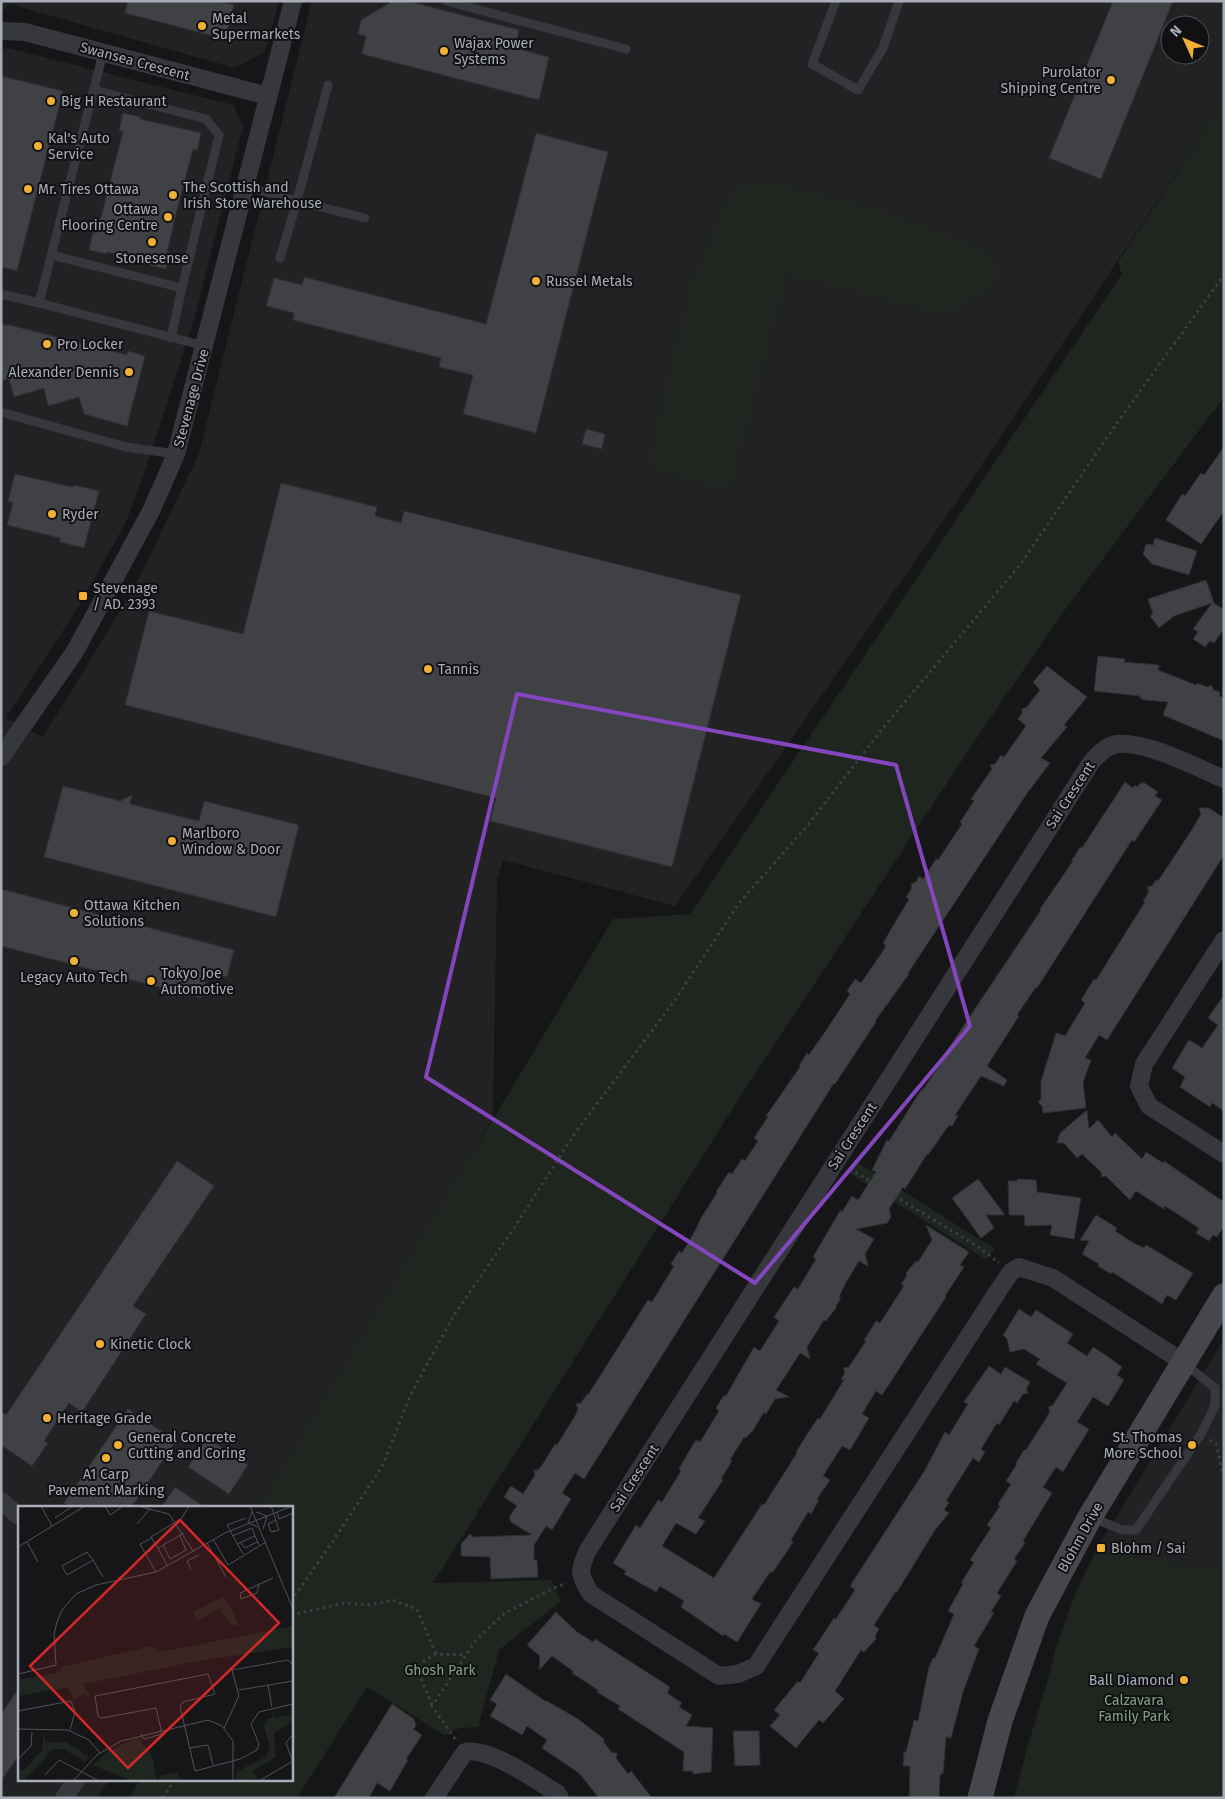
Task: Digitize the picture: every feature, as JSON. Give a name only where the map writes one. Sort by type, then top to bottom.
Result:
[{"type":"street","name":"Stevenage Drive","points":[[1,757],[74,653],[151,511],[176,454],[293,1]]},
{"type":"street","name":"Swansea Crescent","points":[[1,31],[25,32],[268,96]]},
{"type":"street","name":"Sai Crescent","points":[[581,1577],[581,1565],[588,1550],[1092,761],[1105,749],[1117,744],[1147,748],[1224,779]]},
{"type":"street","points":[[1224,940],[1144,1064],[1139,1086],[1149,1106],[1224,1154]]},
{"type":"street","points":[[581,1577],[591,1594],[719,1676],[738,1674],[756,1666],[1011,1272],[1020,1268],[1053,1278],[1183,1362]]},
{"type":"street","name":"Blohm Drive","points":[[980,1798],[1000,1721],[1037,1616],[1090,1517],[1224,1296]]},
{"type":"street","points":[[1,1501],[18,1515]]},
{"type":"street","points":[[434,1798],[465,1752],[473,1750],[492,1755],[557,1793],[560,1798]]},
{"type":"street","points":[[64,1798],[75,1782]]},
{"type":"lane","points":[[446,1],[626,49]]},
{"type":"lane","points":[[836,1],[812,64],[858,90],[883,48],[899,1]]},
{"type":"lane","points":[[39,303],[103,53]]},
{"type":"lane","points":[[280,258],[328,86]]},
{"type":"lane","points":[[94,90],[206,119],[219,135],[170,338]]},
{"type":"lane","points":[[245,186],[365,218]]},
{"type":"lane","points":[[51,255],[182,288]]},
{"type":"lane","points":[[1,294],[204,346]]},
{"type":"lane","points":[[1,412],[126,447],[176,454]]},
{"type":"lane","points":[[1090,1517],[1122,1530],[1136,1530],[1201,1434],[1215,1406],[1215,1388],[1183,1362]]},
{"type":"path","points":[[292,1600],[382,1467],[411,1394],[454,1315],[514,1228],[575,1133],[675,1000],[739,903],[807,826],[883,728],[1020,565],[1112,430],[1224,275]]},
{"type":"path","points":[[837,1160],[976,1246],[1011,1272]]},
{"type":"path","points":[[1201,1434],[1216,1444],[1224,1478]]},
{"type":"path","points":[[432,1706],[476,1640],[504,1613],[581,1577]]},
{"type":"path","points":[[292,1614],[344,1603],[370,1605],[392,1600],[418,1608],[436,1654]]},
{"type":"path","points":[[465,1752],[432,1706],[420,1676],[424,1661],[436,1654],[466,1655]]},
{"type":"path","points":[[163,1798],[173,1782]]},
{"type":"highlighted area","points":[[517,694],[896,765],[970,1026],[755,1283],[426,1077]]},
{"type":"shaded area","points":[[1,1],[279,1],[265,52],[235,68],[9,4],[1,13]]},
{"type":"shaded area","points":[[312,1],[1224,1],[1224,101],[966,488],[675,906],[503,860],[497,880],[493,1117],[272,1506],[18,1506],[18,1782],[108,1782],[97,1798],[1,1798],[1,50],[7,48],[234,105],[243,127],[194,320],[146,468],[126,522],[79,606],[6,718],[43,737],[133,590],[199,454]]},
{"type":"shaded area","name":"St. Thomas More School","points":[[1224,1339],[1224,1569],[1095,1552]]},
{"type":"green space","name":"Ghosh Park","points":[[1224,101],[1224,397],[1064,611],[982,730],[747,1086],[433,1583],[552,1580],[561,1601],[499,1650],[478,1727],[460,1728],[444,1735],[367,1687],[297,1798],[129,1798],[139,1782],[292,1782],[292,1506],[261,1506],[613,919],[690,914],[1122,274],[1118,262]]},
{"type":"green space","points":[[760,180],[886,212],[979,248],[1001,270],[994,286],[945,315],[787,273],[729,491],[648,466],[690,287],[731,192]]},
{"type":"green space","points":[[857,1162],[995,1249],[985,1259],[850,1174]]},
{"type":"green space","name":"Calzavara Family Park","points":[[1095,1552],[1224,1569],[1224,1798],[1014,1798],[1055,1650],[1078,1587]]},
{"type":"building","name":"Metal Supermarkets","points":[[128,1],[218,1],[234,5],[225,39],[125,13]]},
{"type":"building","name":"Wajax Power Systems","points":[[393,1],[408,1],[519,30],[515,48],[549,57],[539,100],[362,54],[366,36],[358,34],[361,20]]},
{"type":"building","name":"Purolator Shipping Centre","points":[[1113,1],[1173,1],[1167,15],[1160,15],[1160,33],[1101,179],[1049,158]]},
{"type":"building","points":[[1,76],[63,91],[17,271],[1,267]]},
{"type":"building","points":[[123,113],[141,117],[140,119],[201,133],[197,150],[193,149],[176,214],[167,252],[170,252],[166,269],[107,252],[106,254],[89,250],[93,232],[97,233],[123,131],[119,131]]},
{"type":"building","name":"Russel Metals","points":[[536,133],[608,152],[536,433],[463,414],[473,375],[439,367],[441,358],[293,320],[294,313],[266,306],[274,278],[302,285],[304,277],[486,324]]},
{"type":"building","points":[[1,325],[10,325],[127,355],[128,351],[145,356],[127,426],[84,414],[79,397],[48,406],[44,388],[14,397],[9,379],[1,381]]},
{"type":"building","points":[[586,429],[605,434],[602,449],[582,444]]},
{"type":"building","points":[[1224,447],[1224,511],[1201,544],[1166,520],[1182,494],[1185,496],[1201,473],[1204,475]]},
{"type":"building","name":"Ryder","points":[[15,474],[99,491],[84,548],[60,542],[60,538],[7,525],[13,503],[8,501]]},
{"type":"building","name":"Tannis","points":[[281,483],[377,507],[375,516],[401,523],[404,511],[741,595],[672,867],[490,821],[496,798],[125,705],[149,611],[243,634]]},
{"type":"building","points":[[1155,538],[1197,551],[1189,575],[1152,564],[1143,554],[1146,544],[1153,545]]},
{"type":"building","points":[[1206,580],[1214,603],[1224,610],[1224,629],[1214,643],[1210,641],[1205,647],[1193,639],[1198,632],[1193,629],[1212,603],[1174,616],[1159,628],[1150,616],[1153,614],[1148,599]]},
{"type":"building","points":[[1098,656],[1125,659],[1124,662],[1159,665],[1158,670],[1196,685],[1197,683],[1207,687],[1211,685],[1214,690],[1220,692],[1219,696],[1224,698],[1224,741],[1163,715],[1168,702],[1144,700],[1140,696],[1094,691]]},
{"type":"building","points":[[1047,666],[1087,697],[1064,725],[1067,727],[1041,758],[1050,763],[1028,792],[909,974],[834,1083],[584,1479],[575,1473],[562,1493],[571,1499],[552,1530],[546,1526],[534,1545],[534,1560],[537,1560],[538,1577],[491,1579],[490,1557],[461,1556],[461,1544],[470,1534],[473,1537],[532,1535],[511,1522],[509,1517],[517,1506],[504,1497],[511,1486],[523,1494],[535,1475],[534,1470],[538,1470],[543,1464],[575,1416],[578,1409],[576,1404],[581,1403],[588,1395],[648,1300],[652,1302],[674,1266],[671,1264],[679,1251],[682,1253],[729,1172],[732,1174],[742,1159],[745,1161],[758,1141],[754,1138],[768,1117],[766,1116],[800,1067],[807,1053],[809,1055],[850,994],[847,991],[855,979],[861,983],[883,951],[886,945],[883,943],[909,899],[906,897],[912,888],[911,884],[916,882],[919,876],[923,879],[936,859],[938,860],[962,824],[960,822],[974,801],[971,799],[992,769],[990,765],[995,764],[1001,755],[1004,757],[1026,726],[1018,719],[1022,709],[1027,707],[1040,690],[1033,682]]},
{"type":"building","points":[[1125,782],[1133,788],[1135,785],[1137,787],[1143,782],[1158,792],[1155,796],[1162,800],[1134,842],[1132,840],[1037,988],[1017,1015],[1019,1016],[987,1066],[1007,1080],[1004,1086],[981,1076],[955,1115],[958,1116],[952,1126],[949,1125],[927,1154],[905,1189],[903,1187],[889,1209],[891,1217],[887,1223],[856,1229],[874,1239],[865,1254],[868,1266],[859,1261],[845,1284],[836,1308],[826,1321],[824,1320],[807,1347],[810,1359],[800,1353],[776,1390],[789,1397],[775,1399],[766,1414],[764,1412],[752,1432],[746,1438],[744,1437],[730,1460],[732,1461],[721,1479],[723,1480],[698,1518],[705,1521],[696,1534],[676,1523],[662,1546],[714,1578],[762,1504],[764,1505],[808,1433],[818,1418],[820,1419],[844,1380],[841,1379],[845,1373],[843,1368],[849,1367],[876,1321],[880,1323],[904,1286],[901,1284],[907,1276],[906,1273],[916,1261],[918,1262],[932,1240],[926,1225],[969,1252],[960,1265],[964,1267],[946,1297],[882,1395],[876,1391],[862,1414],[869,1418],[850,1450],[842,1446],[823,1476],[830,1480],[817,1499],[819,1500],[811,1514],[808,1512],[791,1540],[793,1542],[784,1556],[772,1573],[770,1572],[752,1599],[761,1604],[737,1642],[724,1634],[723,1636],[681,1607],[684,1601],[660,1586],[656,1592],[624,1574],[626,1571],[613,1563],[636,1525],[640,1528],[658,1500],[662,1502],[681,1471],[679,1469],[688,1453],[696,1440],[700,1442],[719,1411],[716,1408],[724,1395],[726,1396],[754,1347],[760,1351],[779,1321],[774,1317],[794,1287],[798,1289],[816,1259],[813,1257],[840,1211],[842,1212],[852,1196],[858,1200],[876,1172],[872,1170],[887,1140],[889,1141],[921,1090],[946,1056],[944,1055],[1041,910],[1080,847],[1082,848]]},
{"type":"building","name":"Marlboro Window & Door","points":[[63,786],[120,801],[132,795],[130,804],[199,821],[204,801],[299,825],[276,917],[44,857]]},
{"type":"building","points":[[1199,808],[1209,808],[1224,818],[1224,855],[1107,1040],[1099,1035],[1085,1058],[1091,1060],[1083,1082],[1086,1108],[1043,1113],[1042,1106],[1038,1102],[1041,1099],[1041,1081],[1056,1033],[1065,1036],[1085,1003],[1081,1000],[1094,979],[1096,980],[1145,902],[1143,901],[1149,892],[1147,887],[1152,886],[1156,880],[1158,881],[1193,828],[1201,814]]},
{"type":"building","points":[[1,889],[234,950],[227,977],[208,972],[201,998],[1,946]]},
{"type":"building","points":[[1224,995],[1224,1111],[1212,1103],[1210,1107],[1180,1087],[1185,1077],[1172,1068],[1189,1040],[1202,1048],[1218,1025],[1208,1018]]},
{"type":"building","points":[[1087,1110],[1089,1129],[1098,1120],[1112,1137],[1115,1133],[1142,1159],[1146,1152],[1163,1163],[1164,1161],[1224,1202],[1224,1226],[1217,1237],[1213,1235],[1209,1241],[1196,1233],[1199,1228],[1165,1206],[1164,1209],[1136,1191],[1130,1200],[1106,1176],[1102,1177],[1101,1172],[1082,1154],[1077,1158],[1064,1143],[1057,1143],[1060,1133]]},
{"type":"building","points":[[177,1161],[214,1186],[133,1306],[146,1314],[82,1412],[69,1403],[44,1441],[48,1443],[32,1466],[1,1445],[1,1412],[6,1415]]},
{"type":"building","points":[[978,1179],[1005,1215],[986,1215],[994,1228],[981,1238],[952,1198]]},
{"type":"building","points":[[1018,1179],[1036,1180],[1037,1192],[1081,1198],[1074,1239],[1050,1235],[1052,1225],[1025,1226],[1024,1215],[1009,1215],[1008,1181],[1017,1181]]},
{"type":"building","points":[[1096,1215],[1117,1228],[1115,1231],[1132,1242],[1144,1248],[1146,1245],[1193,1273],[1176,1300],[1167,1295],[1162,1304],[1112,1272],[1111,1274],[1098,1266],[1099,1264],[1082,1254],[1089,1241],[1080,1240]]},
{"type":"building","points":[[1019,1309],[1031,1317],[1036,1310],[1073,1334],[1067,1343],[1087,1356],[1093,1347],[1107,1356],[1122,1367],[1117,1375],[1124,1380],[1108,1406],[1093,1397],[1077,1422],[1089,1429],[1063,1472],[1056,1467],[1043,1487],[1052,1493],[1023,1541],[1025,1543],[1014,1559],[1017,1561],[997,1593],[1001,1596],[991,1612],[994,1613],[974,1646],[979,1649],[963,1692],[951,1738],[946,1737],[943,1774],[940,1774],[939,1798],[909,1798],[910,1766],[903,1766],[904,1752],[906,1752],[914,1720],[918,1721],[929,1667],[933,1658],[935,1658],[954,1614],[948,1611],[963,1584],[961,1583],[974,1562],[970,1560],[991,1528],[987,1525],[1000,1506],[998,1504],[1011,1484],[1006,1481],[1024,1450],[1026,1450],[1045,1420],[1050,1411],[1048,1407],[1053,1405],[1067,1383],[1036,1364],[1040,1359],[1024,1349],[1010,1352],[1007,1339],[1003,1335]]},
{"type":"building","points":[[989,1366],[1001,1374],[1005,1367],[1030,1382],[1026,1389],[1028,1393],[1023,1394],[1017,1403],[1014,1401],[999,1425],[997,1423],[981,1449],[985,1452],[979,1462],[973,1458],[946,1501],[949,1502],[944,1510],[949,1513],[935,1530],[897,1592],[874,1625],[879,1629],[875,1636],[876,1639],[864,1652],[861,1650],[835,1691],[844,1699],[823,1723],[819,1720],[796,1748],[770,1726],[780,1715],[774,1710],[798,1681],[800,1683],[819,1653],[813,1650],[855,1590],[850,1586],[925,1470],[945,1432],[949,1435],[968,1404],[964,1402]]},
{"type":"building","points":[[128,1409],[176,1441],[132,1506],[69,1506],[64,1503]]},
{"type":"building","points":[[207,1438],[248,1465],[229,1494],[188,1467]]},
{"type":"building","points":[[175,1487],[203,1506],[162,1506]]},
{"type":"building","points":[[556,1612],[577,1632],[593,1642],[595,1639],[670,1687],[667,1693],[682,1703],[679,1707],[692,1715],[686,1726],[713,1728],[711,1772],[694,1774],[692,1771],[683,1771],[684,1752],[618,1709],[620,1706],[597,1692],[598,1690],[572,1673],[573,1671],[552,1656],[539,1670],[540,1656],[527,1645]]},
{"type":"building","points":[[506,1674],[545,1701],[578,1719],[604,1739],[603,1741],[612,1753],[617,1753],[616,1758],[628,1774],[631,1771],[652,1798],[599,1798],[579,1773],[542,1748],[547,1740],[527,1726],[522,1735],[490,1716],[497,1704],[490,1700]]},
{"type":"building","points":[[18,1689],[18,1756],[1,1781],[1,1714]]},
{"type":"building","points":[[392,1704],[414,1719],[416,1726],[413,1729],[422,1735],[406,1759],[408,1760],[390,1791],[377,1783],[369,1798],[334,1798]]},
{"type":"building","points":[[733,1731],[759,1731],[760,1765],[735,1766]]},
{"type":"place","name":"Metal Supermarkets","points":[[202,26]]},
{"type":"place","name":"Wajax Power Systems","points":[[444,51]]},
{"type":"place","name":"Purolator Shipping Centre","points":[[1111,80]]},
{"type":"place","name":"Big H Restaurant","points":[[51,101]]},
{"type":"place","name":"Kal's Auto Service","points":[[38,146]]},
{"type":"place","name":"Mr. Tires Ottawa","points":[[28,189]]},
{"type":"place","name":"The Scottish and Irish Store Warehouse","points":[[173,195]]},
{"type":"place","name":"Ottawa Flooring Centre","points":[[168,217]]},
{"type":"place","name":"Stonesense","points":[[152,242]]},
{"type":"place","name":"Russel Metals","points":[[536,281]]},
{"type":"place","name":"Pro Locker","points":[[47,344]]},
{"type":"place","name":"Alexander Dennis","points":[[129,372]]},
{"type":"place","name":"Ryder","points":[[52,514]]},
{"type":"place","name":"Stevenage / AD. 2393","points":[[83,596]]},
{"type":"place","name":"Tannis","points":[[428,669]]},
{"type":"place","name":"Marlboro Window & Door","points":[[172,841]]},
{"type":"place","name":"Ottawa Kitchen Solutions","points":[[74,913]]},
{"type":"place","name":"Legacy Auto Tech","points":[[74,961]]},
{"type":"place","name":"Tokyo Joe Automotive","points":[[151,981]]},
{"type":"place","name":"Kinetic Clock","points":[[100,1344]]},
{"type":"place","name":"Heritage Grade","points":[[47,1418]]},
{"type":"place","name":"General Concrete Cutting and Coring","points":[[118,1445]]},
{"type":"place","name":"St. Thomas More School","points":[[1192,1445]]},
{"type":"place","name":"A1 Carp Pavement Marking","points":[[106,1458]]},
{"type":"place","name":"Blohm / Sai","points":[[1101,1548]]},
{"type":"place","name":"Ball Diamond","points":[[1184,1680]]}]
